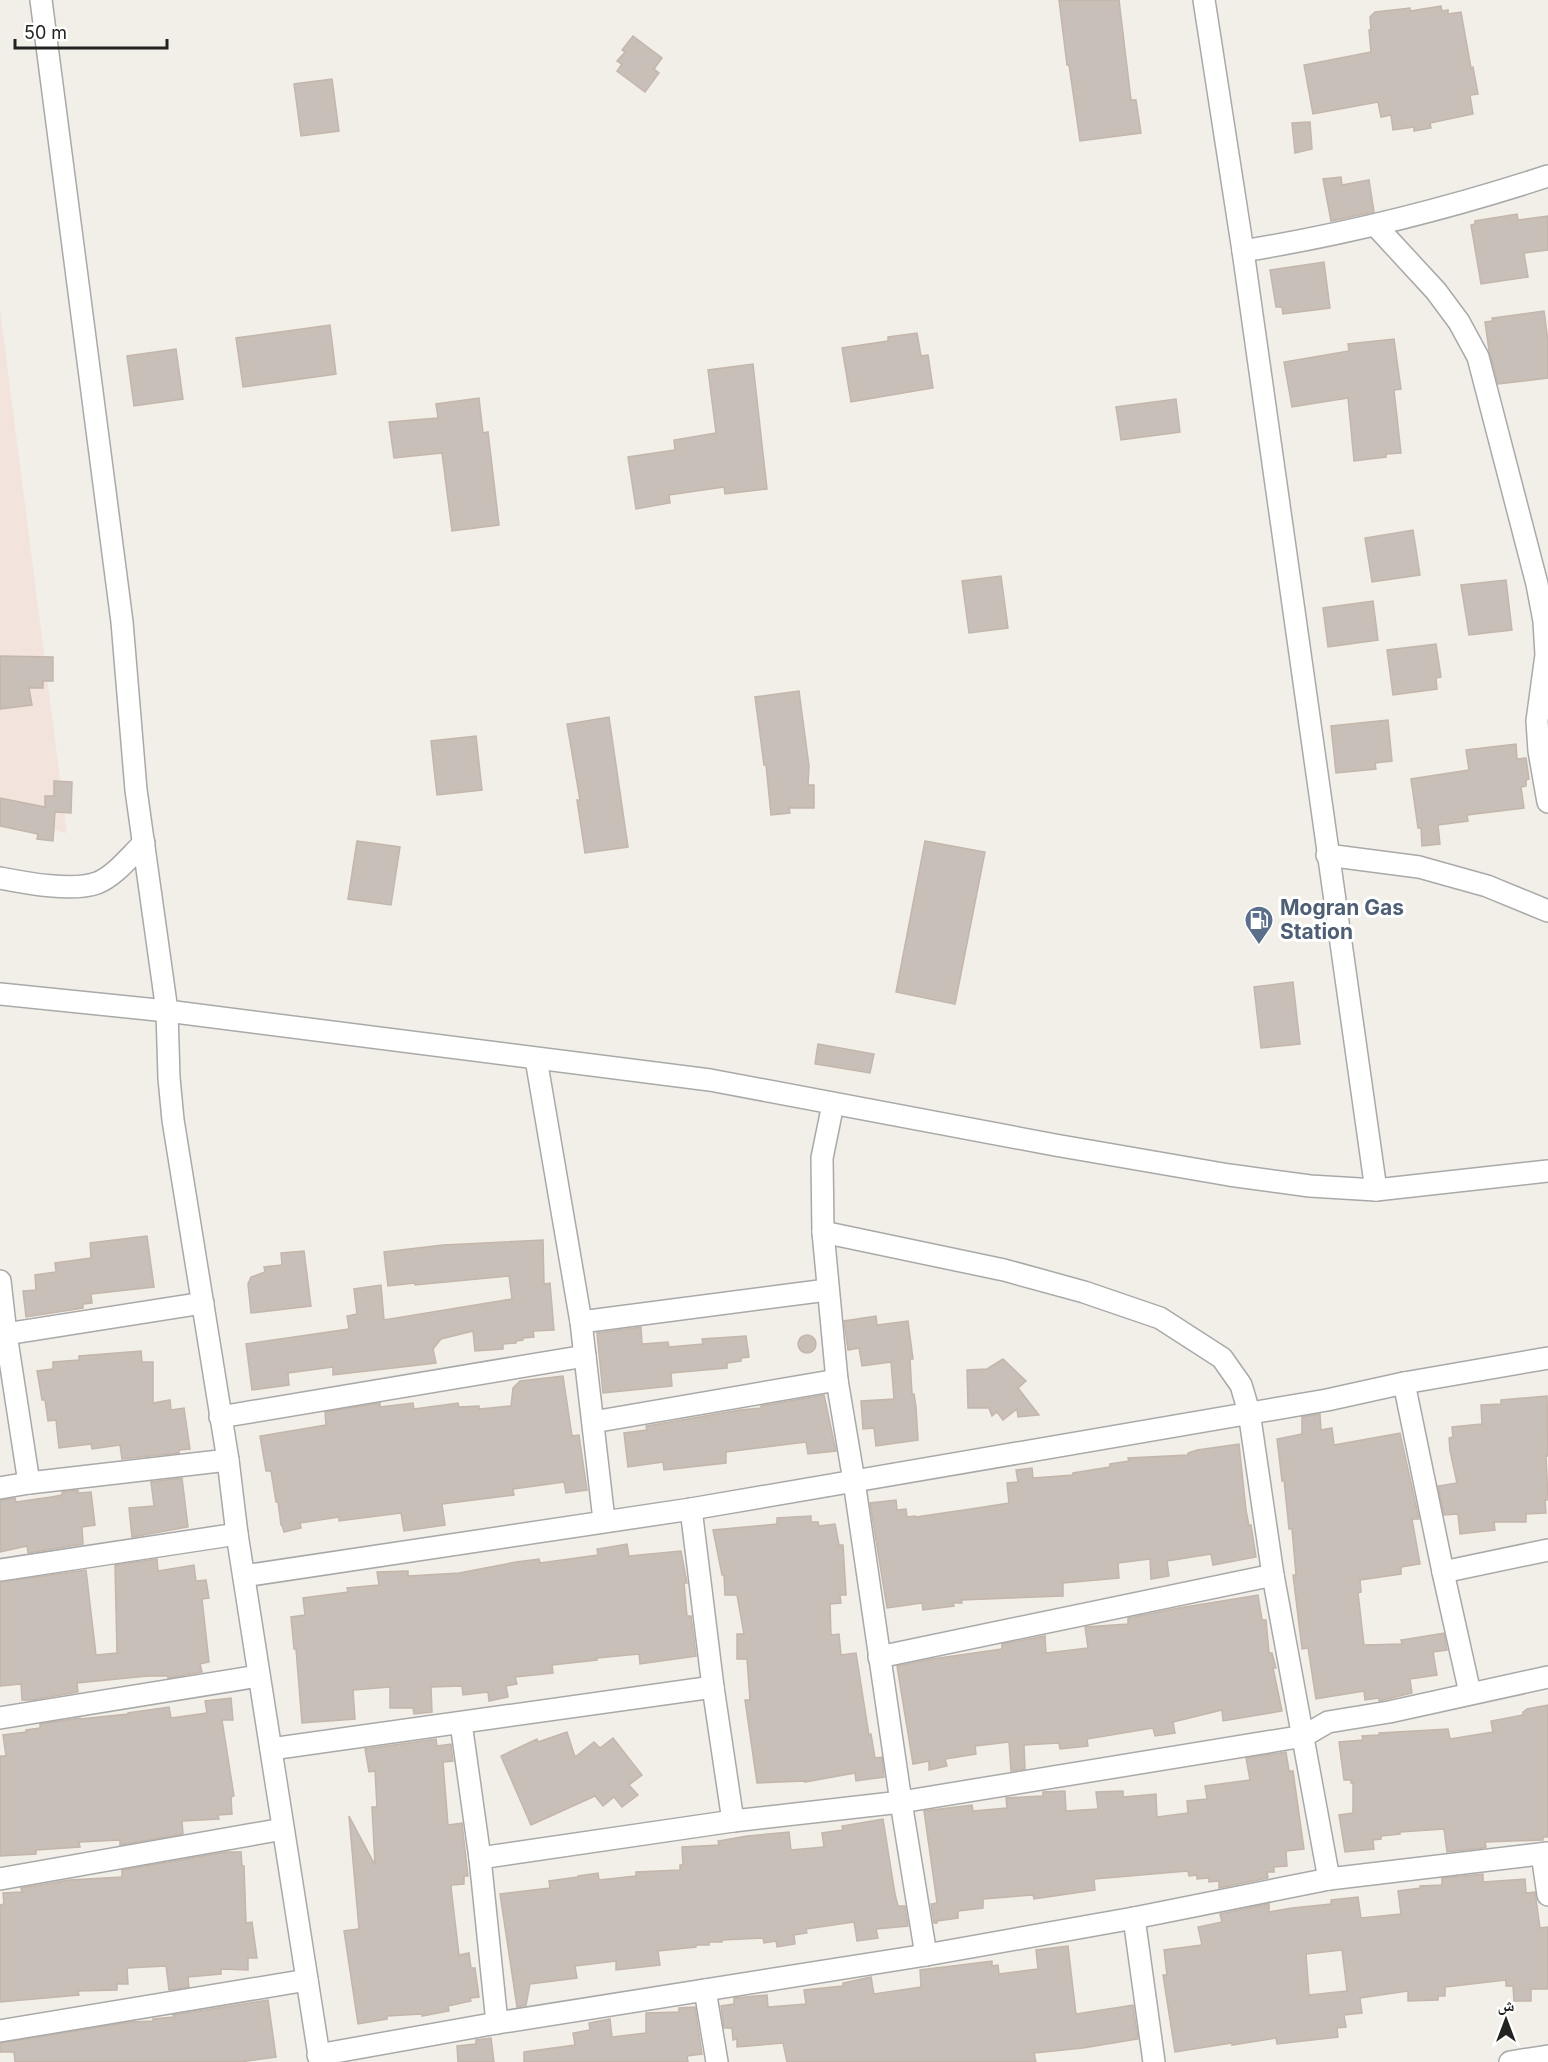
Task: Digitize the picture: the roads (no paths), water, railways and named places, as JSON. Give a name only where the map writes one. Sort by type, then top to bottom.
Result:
[{"type":"street","points":[[40,0],[122,622],[131,739],[167,1011],[173,1120],[228,1460],[237,1534],[319,2059],[497,2023],[926,1955],[1134,1918],[1329,1879],[1545,1854],[1548,1895]]},
{"type":"street","points":[[1204,0],[1243,251],[1376,1190]]},
{"type":"street","points":[[1243,251],[1302,242],[1376,226],[1548,176]]},
{"type":"street","points":[[1376,226],[1436,291],[1459,322],[1478,357],[1537,584],[1544,621],[1547,655],[1537,721],[1539,751],[1548,802]]},
{"type":"street","points":[[0,878],[66,887],[97,883],[113,873],[144,843]]},
{"type":"street","points":[[1327,855],[1419,867],[1487,886],[1548,911]]},
{"type":"street","points":[[0,994],[167,1011],[710,1080],[1228,1175],[1310,1186],[1376,1190],[1548,1171]]},
{"type":"street","points":[[536,1059],[581,1322],[604,1520]]},
{"type":"street","points":[[833,1104],[822,1158],[823,1233],[827,1290],[837,1380],[926,1955]]},
{"type":"street","points":[[823,1233],[1004,1270],[1084,1292],[1160,1318],[1222,1358],[1241,1385],[1249,1412],[1274,1575],[1329,1879]]},
{"type":"street","points":[[0,1281],[3,1334],[29,1483]]},
{"type":"street","points":[[581,1322],[827,1290]]},
{"type":"street","points":[[3,1334],[203,1303]]},
{"type":"street","points":[[220,1417],[585,1356]]},
{"type":"street","points":[[244,1576],[604,1520],[691,1509],[1327,1400],[1404,1383],[1548,1358]]},
{"type":"street","points":[[593,1422],[837,1380]]},
{"type":"street","points":[[1404,1383],[1470,1693]]},
{"type":"street","points":[[0,1488],[228,1460]]},
{"type":"street","points":[[691,1509],[713,1687],[733,1821]]},
{"type":"street","points":[[0,1570],[237,1534]]},
{"type":"street","points":[[1443,1572],[1548,1550]]},
{"type":"street","points":[[879,1657],[1274,1575]]},
{"type":"street","points":[[0,1718],[259,1676]]},
{"type":"street","points":[[480,1858],[733,1821],[901,1803],[1304,1736],[1328,1722],[1389,1712],[1548,1677]]},
{"type":"street","points":[[271,1749],[713,1687]]},
{"type":"street","points":[[461,1723],[480,1858],[497,2023]]},
{"type":"street","points":[[0,1879],[283,1829]]},
{"type":"street","points":[[1134,1918],[1154,2062]]},
{"type":"street","points":[[0,2031],[307,1980]]},
{"type":"street","points":[[705,1990],[717,2062]]},
{"type":"street","points":[[1510,2062],[1539,2059]]},
{"type":"place","name":"Mogran Gas Station","points":[[1259,946]]}]
